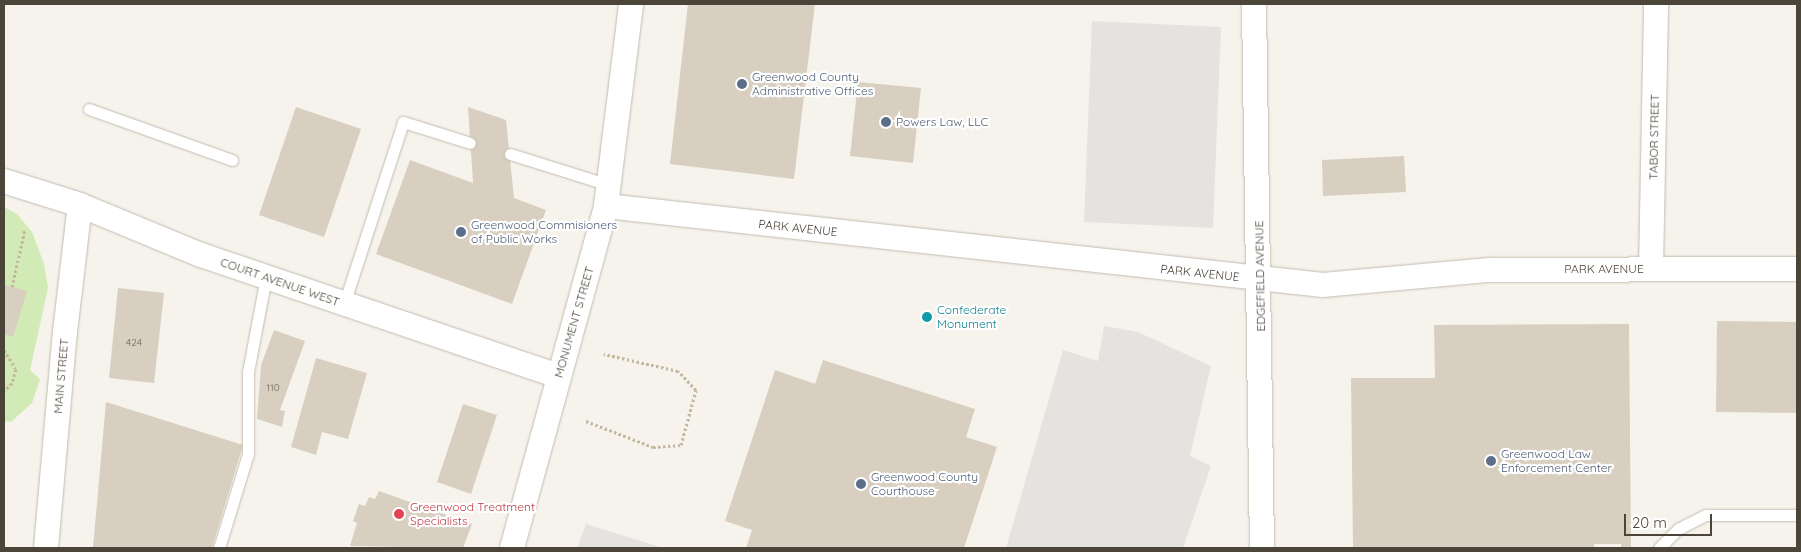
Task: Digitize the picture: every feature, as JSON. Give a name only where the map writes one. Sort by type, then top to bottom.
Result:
[{"type":"street","name":"MONUMENT STREET","points":[[512,548],[607,196],[631,4]]},
{"type":"street","name":"EDGEFIELD AVENUE","points":[[1254,4],[1260,279],[1262,548]]},
{"type":"street","name":"TABOR STREET","points":[[1651,269],[1656,4]]},
{"type":"street","name":"COURT AVENUE WEST","points":[[4,181],[80,205],[266,277],[559,376]]},
{"type":"street","name":"PARK AVENUE","points":[[607,196],[1260,279],[1323,285],[1489,270],[1797,269]]},
{"type":"street","name":"MAIN STREET","points":[[46,548],[65,332],[80,205]]},
{"type":"lane","points":[[90,109],[232,160]]},
{"type":"lane","points":[[344,304],[403,122],[470,143]]},
{"type":"lane","points":[[510,154],[607,196]]},
{"type":"lane","points":[[218,548],[248,454],[248,372],[266,277]]},
{"type":"lane","points":[[1659,548],[1678,529],[1706,515],[1797,515]]},
{"type":"path","points":[[12,287],[25,230]]},
{"type":"path","points":[[4,350],[10,355],[16,369],[12,383],[4,391]]},
{"type":"path","points":[[586,422],[654,447],[681,445],[696,390],[678,371],[604,354]]},
{"type":"green space","points":[[4,207],[17,214],[32,232],[44,264],[48,288],[30,370],[40,379],[32,403],[11,422],[4,421]]},
{"type":"shaded area","points":[[1092,21],[1221,27],[1213,228],[1084,222]]},
{"type":"shaded area","points":[[1104,326],[1138,332],[1211,366],[1190,456],[1211,466],[1183,548],[1006,548],[1063,350],[1098,361]]},
{"type":"shaded area","points":[[586,524],[663,548],[577,548]]},
{"type":"building","name":"Greenwood County Administrative Offices","points":[[688,4],[815,4],[794,179],[670,164]]},
{"type":"building","name":"Powers Law, LLC","points":[[858,82],[921,88],[913,163],[850,156]]},
{"type":"building","points":[[296,107],[361,129],[324,237],[259,215]]},
{"type":"building","name":"Greenwood Commisioners of Public Works","points":[[468,107],[506,120],[514,198],[546,210],[512,304],[376,254],[410,160],[473,183]]},
{"type":"building","points":[[1404,156],[1406,192],[1323,196],[1322,160]]},
{"type":"building","points":[[4,285],[27,291],[13,337],[4,334]]},
{"type":"building","points":[[118,288],[164,293],[154,383],[109,378]]},
{"type":"building","points":[[1717,321],[1797,322],[1797,413],[1716,412]]},
{"type":"building","name":"Greenwood Law Enforcement Center","points":[[1629,324],[1631,548],[1621,548],[1621,544],[1594,544],[1594,548],[1353,548],[1351,378],[1435,378],[1434,325]]},
{"type":"building","points":[[274,330],[305,341],[280,410],[285,411],[282,427],[257,419],[261,365]]},
{"type":"building","points":[[316,358],[367,373],[348,439],[322,432],[316,455],[291,447]]},
{"type":"building","name":"Greenwood County Courthouse","points":[[823,360],[975,409],[966,437],[997,447],[964,548],[746,548],[752,530],[725,521],[775,370],[815,384]]},
{"type":"building","points":[[106,402],[243,445],[212,548],[93,548]]},
{"type":"building","points":[[463,404],[497,415],[471,494],[437,482]]},
{"type":"building","name":"Greenwood Treatment Specialists","points":[[379,491],[472,524],[463,548],[350,546],[357,523],[353,521],[359,504],[365,506],[369,497],[375,499]]},
{"type":"place","name":"Greenwood County Administrative Offices","points":[[742,84]]},
{"type":"place","name":"Powers Law, LLC","points":[[886,122]]},
{"type":"place","name":"Greenwood Commisioners of Public Works","points":[[461,232]]},
{"type":"place","name":"Confederate Monument","points":[[927,317]]},
{"type":"place","name":"Greenwood Law Enforcement Center","points":[[1491,461]]},
{"type":"place","name":"Greenwood County Courthouse","points":[[861,484]]},
{"type":"place","name":"Greenwood Treatment Specialists","points":[[399,514]]}]
